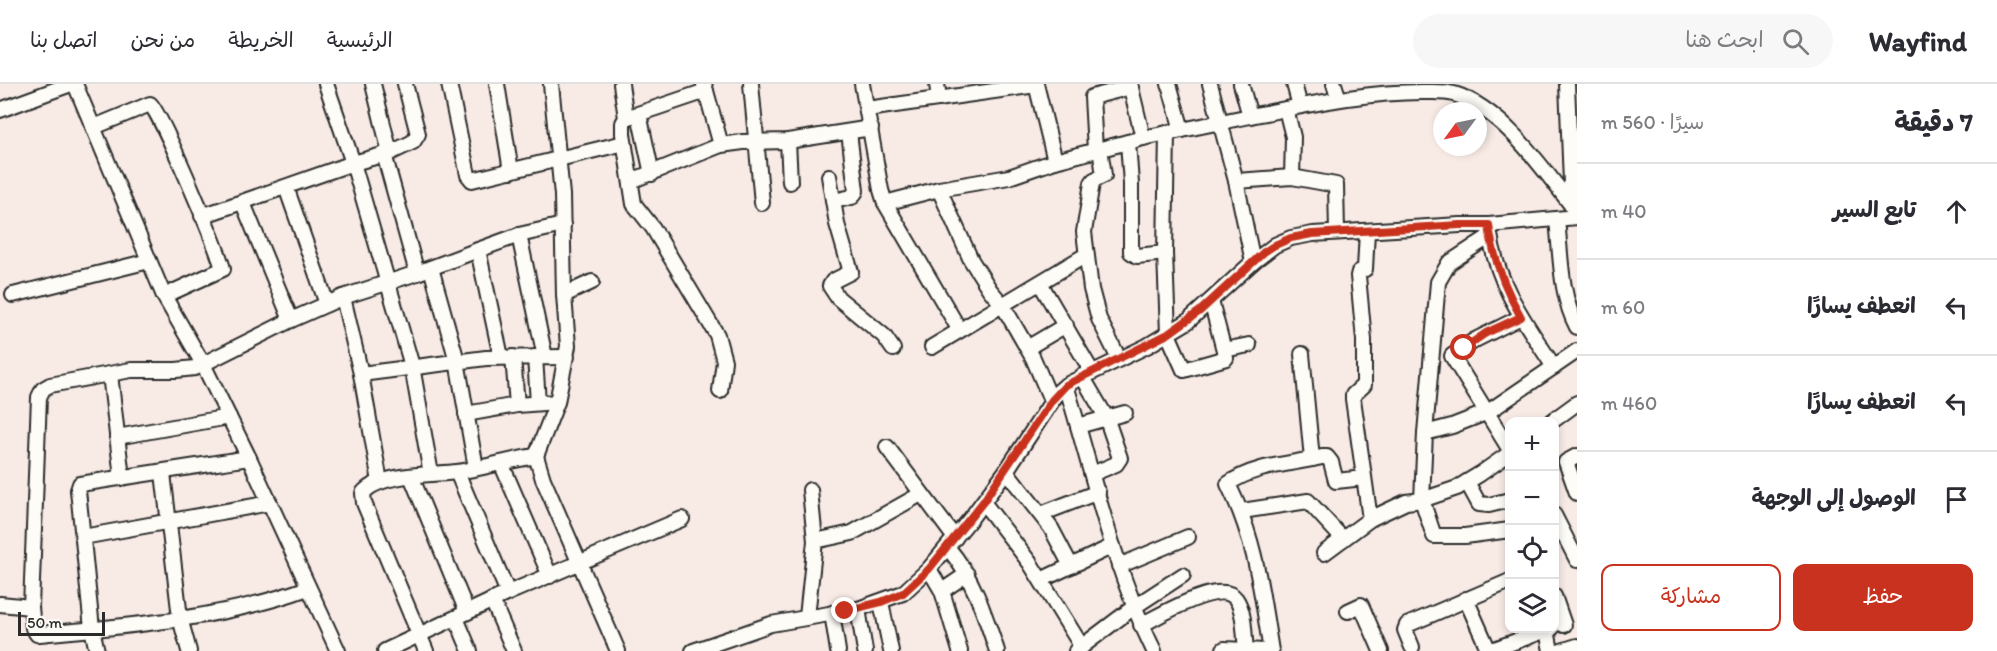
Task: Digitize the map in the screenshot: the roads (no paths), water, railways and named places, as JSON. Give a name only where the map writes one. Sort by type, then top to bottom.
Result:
[{"type":"street","points":[[0,110],[73,84],[94,127],[164,296],[203,364],[229,417],[338,651]]},
{"type":"street","points":[[372,84],[417,273]]},
{"type":"street","points":[[202,216],[413,142],[418,134],[405,84]]},
{"type":"street","points":[[449,84],[470,178],[475,181],[624,143]]},
{"type":"street","points":[[497,84],[511,171]]},
{"type":"street","points":[[551,84],[562,225],[564,295],[568,332],[567,357],[557,402],[536,456],[543,479],[618,651]]},
{"type":"street","points":[[621,84],[652,174]]},
{"type":"street","points":[[751,84],[762,203]]},
{"type":"street","points":[[862,84],[885,203],[959,329]]},
{"type":"street","points":[[938,84],[939,99]]},
{"type":"street","points":[[867,109],[939,99],[982,88],[1036,84],[1055,161]]},
{"type":"street","points":[[1169,84],[1182,130]]},
{"type":"street","points":[[1210,84],[1236,181],[1252,262]]},
{"type":"street","points":[[1241,84],[1250,116]]},
{"type":"street","points":[[1292,177],[1294,84]]},
{"type":"street","points":[[1334,84],[1339,99]]},
{"type":"street","points":[[1567,84],[1574,214]]},
{"type":"street","points":[[332,85],[412,366],[431,474]]},
{"type":"street","points":[[1119,359],[1095,306],[1086,255],[1084,232],[1092,183],[1104,175],[1097,150],[1092,97],[1131,86],[1143,138]]},
{"type":"street","points":[[720,391],[724,361],[717,334],[652,228],[637,209],[622,128],[632,116],[705,88],[721,145]]},
{"type":"street","points":[[885,203],[939,189],[1009,177],[1055,161],[1143,138],[1380,89],[1452,88],[1483,108],[1532,154],[1574,214]]},
{"type":"street","points":[[94,127],[147,104],[152,105],[177,155],[223,269],[164,296]]},
{"type":"street","points":[[631,181],[721,145],[788,141],[871,129]]},
{"type":"street","points":[[833,201],[852,197],[856,191],[849,132]]},
{"type":"street","points":[[1167,133],[1165,253],[1168,334],[1184,370],[1226,358],[1211,301]]},
{"type":"street","points":[[788,141],[790,182]]},
{"type":"street","points":[[1128,142],[1131,184],[1131,252],[1137,256],[1165,253]]},
{"type":"street","points":[[829,176],[837,224],[851,272],[833,281],[830,286],[838,298],[884,336],[893,349]]},
{"type":"street","points":[[1236,181],[1292,177],[1336,185],[1337,232]]},
{"type":"street","points":[[286,187],[327,304]]},
{"type":"street","points":[[939,189],[971,260],[1002,304],[1027,348],[1052,400]]},
{"type":"street","points":[[243,203],[291,320]]},
{"type":"street","points":[[698,650],[761,627],[858,609],[903,593],[929,569],[951,543],[1006,471],[1052,400],[1066,385],[1168,334],[1187,322],[1252,262],[1275,245],[1291,238],[1337,232],[1460,225],[1489,230],[1557,220],[1574,214]]},
{"type":"street","points":[[1557,220],[1565,296],[1575,319]]},
{"type":"street","points":[[308,588],[272,599],[180,618],[37,634],[33,628],[31,607],[40,392],[50,386],[142,369],[186,370],[343,297],[519,236],[562,225]]},
{"type":"street","points":[[1489,230],[1501,278],[1521,317],[1554,367]]},
{"type":"street","points":[[1489,230],[1449,262],[1438,282],[1425,433],[1422,500],[1434,536],[1465,536],[1505,531]]},
{"type":"street","points":[[1367,231],[1366,267],[1359,274],[1365,385],[1353,395],[1353,399],[1370,519]]},
{"type":"street","points":[[519,236],[540,357],[538,403]]},
{"type":"street","points":[[478,250],[518,405]]},
{"type":"street","points":[[932,347],[1086,255]]},
{"type":"street","points":[[13,295],[149,261]]},
{"type":"street","points":[[431,268],[457,361],[477,468]]},
{"type":"street","points":[[564,295],[592,282]]},
{"type":"street","points":[[1040,283],[1066,325],[1120,455],[1120,461],[1116,465],[1092,474]]},
{"type":"street","points":[[343,297],[361,374],[380,482]]},
{"type":"street","points":[[1432,372],[1475,340],[1521,317]]},
{"type":"street","points":[[1027,348],[1066,325]]},
{"type":"street","points":[[1224,350],[1249,345]]},
{"type":"street","points":[[1425,433],[1452,426],[1488,412],[1577,351]]},
{"type":"street","points":[[1302,354],[1312,459]]},
{"type":"street","points":[[1452,356],[1488,412],[1505,444]]},
{"type":"street","points":[[361,374],[457,361],[507,357],[567,357]]},
{"type":"street","points":[[110,374],[122,478]]},
{"type":"street","points":[[1066,385],[1119,566],[1141,625],[1154,651]]},
{"type":"street","points":[[466,414],[518,405],[557,402]]},
{"type":"street","points":[[1558,417],[1577,403]]},
{"type":"street","points":[[1078,426],[1125,413]]},
{"type":"street","points":[[117,436],[229,417]]},
{"type":"street","points":[[887,447],[921,494],[951,543],[986,619],[996,651]]},
{"type":"street","points":[[1324,554],[1370,519],[1406,502],[1422,500],[1467,482],[1505,455]]},
{"type":"street","points":[[426,651],[362,497],[365,490],[380,482],[411,476],[457,472],[536,456]]},
{"type":"street","points":[[1577,456],[1566,462],[1577,493]]},
{"type":"street","points":[[1271,651],[1254,551],[1242,511],[1228,484],[1236,478],[1256,471],[1322,457],[1329,459],[1336,481],[1364,478]]},
{"type":"street","points":[[97,651],[92,629],[78,490],[80,484],[249,458]]},
{"type":"street","points":[[501,463],[550,576]]},
{"type":"street","points":[[1006,471],[1041,514],[1059,541],[1071,566]]},
{"type":"street","points":[[457,472],[508,593]]},
{"type":"street","points":[[163,473],[180,618],[189,651]]},
{"type":"street","points":[[411,476],[461,615],[470,651]]},
{"type":"street","points":[[1467,482],[1477,501],[1483,505],[1505,501]]},
{"type":"street","points":[[807,617],[816,542],[810,490]]},
{"type":"street","points":[[1041,514],[1098,492]]},
{"type":"street","points":[[816,542],[852,533],[921,494]]},
{"type":"street","points":[[1242,511],[1308,501],[1343,539]]},
{"type":"street","points":[[983,502],[1030,562],[1079,649],[1134,607],[1183,575]]},
{"type":"street","points":[[83,537],[270,503]]},
{"type":"street","points":[[385,651],[492,600],[682,519]]},
{"type":"street","points":[[1558,525],[1577,559]]},
{"type":"street","points":[[1119,566],[1188,537]]},
{"type":"street","points":[[1041,580],[1113,546]]},
{"type":"street","points":[[929,569],[942,591],[960,651]]},
{"type":"street","points":[[942,591],[967,574]]},
{"type":"street","points":[[1410,650],[1405,630],[1407,625],[1505,583]]},
{"type":"street","points":[[1141,625],[1190,600],[1224,592],[1231,594],[1238,603],[1246,650]]},
{"type":"street","points":[[1466,599],[1489,651],[1539,633]]},
{"type":"street","points":[[492,600],[514,651]]},
{"type":"street","points":[[881,602],[891,651]]},
{"type":"street","points":[[0,604],[31,607]]},
{"type":"street","points":[[1348,611],[1361,605],[1380,651]]},
{"type":"street","points":[[858,609],[865,651]]},
{"type":"street","points":[[832,613],[838,651]]},
{"type":"street","points":[[1551,651],[1557,633]]},
{"type":"street","points":[[1561,651],[1577,646]]},
{"type":"street","points":[[1224,651],[1224,649],[1265,651]]}]
